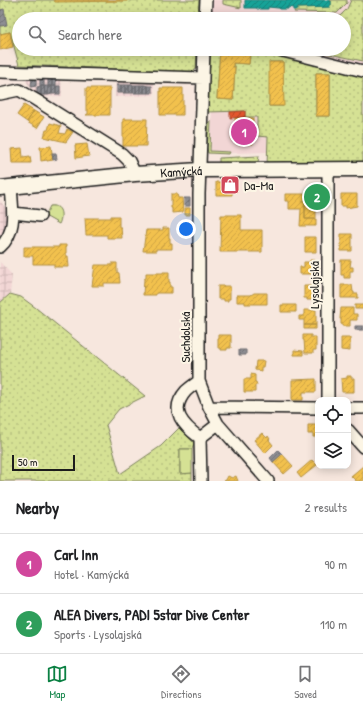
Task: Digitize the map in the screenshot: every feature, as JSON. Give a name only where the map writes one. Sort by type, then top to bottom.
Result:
[{"type":"main road","name":"Kamýcká","points":[[5,187],[135,174],[200,170],[363,169]]},
{"type":"street","points":[[205,12],[206,0]]},
{"type":"street","name":"Suchdolská","points":[[204,56],[200,170],[199,381],[209,407],[218,424],[268,481]]},
{"type":"street","points":[[303,56],[363,71]]},
{"type":"street","points":[[0,72],[203,78]]},
{"type":"street","points":[[0,94],[19,90],[36,100],[122,154],[129,161],[135,174]]},
{"type":"street","name":"Lysolajská","points":[[328,170],[328,397]]},
{"type":"street","points":[[0,248],[5,243],[11,230],[13,213],[5,187]]},
{"type":"street","points":[[13,213],[40,216]]},
{"type":"street","points":[[199,381],[186,391],[178,404],[178,414],[186,427],[200,438]]},
{"type":"street","points":[[209,407],[315,408]]},
{"type":"street","points":[[351,408],[363,408]]},
{"type":"street","points":[[200,438],[218,424]]},
{"type":"street","points":[[351,433],[363,447]]},
{"type":"street","points":[[200,438],[201,481]]},
{"type":"shaded area","points":[[202,0],[363,0],[363,71],[298,56],[351,56],[351,12],[201,12]]},
{"type":"shaded area","points":[[61,76],[62,96],[38,97],[23,77]]},
{"type":"shaded area","points":[[116,81],[154,83],[154,95],[115,97]]},
{"type":"shaded area","points":[[212,111],[245,111],[257,117],[268,136],[267,152],[230,153],[210,151]]},
{"type":"shaded area","points":[[0,201],[5,207],[9,229],[0,246]]},
{"type":"shaded area","points":[[0,262],[12,275],[10,294],[0,303]]},
{"type":"green space","points":[[0,0],[199,0],[198,12],[12,12],[12,39],[10,32],[0,34]]},
{"type":"green space","points":[[223,0],[241,0],[241,8],[223,4]]},
{"type":"green space","points":[[347,0],[347,3],[338,12],[294,12],[297,8],[329,7],[329,5],[331,5],[331,1],[329,1]]},
{"type":"green space","points":[[351,0],[363,0],[363,61],[339,56],[351,56],[351,12],[344,12]]},
{"type":"green space","points":[[17,56],[197,56],[196,69],[192,72],[19,65]]},
{"type":"green space","points":[[210,56],[220,56],[217,99],[233,100],[235,67],[233,67],[233,63],[249,64],[250,56],[287,56],[363,75],[363,167],[267,166],[268,137],[257,136],[257,117],[245,117],[245,111],[206,112]],"holes":[[[270,62],[283,62],[283,106],[269,106]],[[316,73],[330,73],[330,116],[316,116]]]},
{"type":"green space","points":[[211,120],[210,151],[230,152],[229,154],[208,153],[209,122]]},
{"type":"green space","points":[[259,156],[258,162],[254,165],[219,164],[219,158]]},
{"type":"green space","points":[[50,206],[57,207],[60,211],[61,218],[59,224],[45,216]]},
{"type":"green space","points":[[10,294],[21,297],[36,308],[145,396],[119,409],[106,425],[120,474],[161,446],[179,428],[194,443],[192,449],[180,449],[180,473],[192,473],[192,481],[0,481],[0,303]]},
{"type":"green space","points":[[180,449],[192,449],[192,473],[180,474]]},
{"type":"building: Homes","points":[[54,0],[127,0],[127,1],[55,2]]},
{"type":"building: Homes","points":[[10,32],[12,47],[0,50],[0,34]]},
{"type":"building: Homes","points":[[220,56],[250,56],[249,64],[233,63],[233,67],[235,67],[233,100],[217,99]]},
{"type":"building: Homes","points":[[269,62],[283,62],[284,106],[269,106]]},
{"type":"building: Homes","points":[[316,73],[330,73],[330,116],[316,116]]},
{"type":"building: Homes","points":[[86,88],[110,88],[110,115],[86,115],[88,114],[88,110],[86,110]]},
{"type":"building: Homes","points":[[160,88],[183,88],[183,115],[160,115]]},
{"type":"building: Homes","points":[[24,105],[34,111],[27,122],[17,115]]},
{"type":"building: Homes","points":[[34,111],[44,117],[37,128],[27,122]]},
{"type":"building: Homes","points":[[235,118],[253,118],[253,144],[236,144],[236,141],[232,141],[232,135],[235,135]]},
{"type":"building: Homes","points":[[123,119],[147,119],[146,146],[123,146]]},
{"type":"building: Homes","points":[[50,123],[61,126],[59,133],[65,134],[67,129],[73,132],[66,142],[44,137]]},
{"type":"building: Homes","points":[[87,144],[89,156],[76,158],[75,145]]},
{"type":"building: Homes","points":[[51,146],[53,160],[41,161],[40,147]]},
{"type":"building: Homes","points":[[22,148],[23,157],[30,156],[31,163],[12,163],[11,149]]},
{"type":"building: Homes","points":[[216,182],[232,182],[232,195],[216,195]]},
{"type":"building: Homes","points":[[171,194],[177,194],[178,198],[182,198],[183,212],[172,213]]},
{"type":"building: Homes","points":[[285,194],[305,194],[305,219],[316,219],[316,226],[300,226],[301,209],[289,209],[289,201],[285,201]]},
{"type":"building: Homes","points":[[305,194],[316,194],[316,219],[305,219]]},
{"type":"building: Homes","points":[[341,194],[357,194],[357,206],[346,208],[346,206],[341,206]]},
{"type":"building: Homes","points":[[185,208],[190,208],[190,215],[185,215]]},
{"type":"building: Homes","points":[[221,215],[241,215],[241,230],[262,230],[262,252],[220,252]]},
{"type":"building: Homes","points":[[111,216],[119,216],[119,227],[121,227],[122,238],[107,238],[107,235],[86,235],[85,218],[111,218]]},
{"type":"building: Homes","points":[[163,228],[169,228],[169,238],[170,243],[172,243],[172,249],[143,251],[146,230],[163,230]]},
{"type":"building: Homes","points":[[341,234],[352,234],[352,251],[341,251]]},
{"type":"building: Homes","points":[[305,237],[316,237],[316,252],[305,252]]},
{"type":"building: Homes","points":[[59,245],[66,245],[66,256],[68,256],[69,267],[54,267],[54,264],[33,264],[33,256],[24,256],[24,247],[59,247]]},
{"type":"building: Homes","points":[[310,260],[314,260],[314,262],[316,262],[316,274],[300,274],[300,267],[304,267],[304,262],[310,262]]},
{"type":"building: Homes","points":[[341,260],[351,260],[350,267],[353,267],[353,271],[350,271],[350,278],[344,278],[344,275],[341,275]]},
{"type":"building: Homes","points":[[112,263],[117,263],[117,272],[119,273],[120,283],[104,283],[104,286],[92,286],[95,265],[112,265]]},
{"type":"building: Homes","points":[[169,272],[169,282],[170,287],[172,287],[172,293],[143,295],[146,273]]},
{"type":"building: Homes","points":[[341,285],[352,285],[353,292],[354,294],[358,294],[358,298],[341,298]]},
{"type":"building: Homes","points":[[218,286],[230,286],[230,299],[228,299],[228,301],[218,299]]},
{"type":"building: Homes","points":[[304,286],[316,286],[316,294],[318,294],[318,298],[307,300],[307,298],[304,298]]},
{"type":"building: Homes","points":[[254,293],[267,293],[267,304],[245,304],[245,302],[237,302],[237,295],[251,295]]},
{"type":"building: Homes","points":[[281,305],[296,305],[296,312],[281,312]]},
{"type":"building: Homes","points":[[355,305],[363,305],[363,309],[355,309]]},
{"type":"building: Homes","points":[[341,308],[353,308],[353,314],[357,314],[357,320],[350,320],[350,326],[342,326],[341,324]]},
{"type":"building: Homes","points":[[304,310],[316,310],[316,325],[304,325],[304,320],[299,320],[299,316],[304,316]]},
{"type":"building: Homes","points":[[304,325],[316,325],[316,329],[304,329]]},
{"type":"building: Homes","points":[[218,335],[231,335],[231,348],[221,350],[221,348],[218,348]]},
{"type":"building: Homes","points":[[303,335],[311,335],[311,337],[316,337],[316,350],[313,350],[313,353],[305,353]]},
{"type":"building: Homes","points":[[341,338],[350,338],[350,351],[341,350]]},
{"type":"building: Homes","points":[[294,350],[303,351],[303,355],[294,355]]},
{"type":"building: Homes","points":[[256,361],[264,361],[261,371],[255,370]]},
{"type":"building: Homes","points":[[251,374],[255,375],[255,382],[257,385],[255,385],[255,392],[244,392],[244,379],[251,379]]},
{"type":"building: Homes","points":[[347,376],[354,378],[354,392],[342,392],[341,379],[347,378]]},
{"type":"building: Homes","points":[[316,379],[316,392],[303,392],[303,400],[292,400],[292,380]]},
{"type":"building: Homes","points":[[308,425],[315,425],[315,437],[313,437],[313,434],[308,434]]},
{"type":"building: Homes","points":[[262,433],[267,438],[268,436],[273,445],[265,453],[254,440]]},
{"type":"building: Homes","points":[[282,454],[293,466],[284,474],[273,462]]},
{"type":"building: Homes","points":[[312,460],[315,463],[315,467],[301,478],[297,473]]},
{"type":"building: Homes","points":[[363,466],[363,481],[356,481],[351,476]]},
{"type":"building: Homes","points":[[228,476],[232,478],[236,476],[238,481],[224,481]]},
{"type":"building: Shops","points":[[245,111],[245,117],[230,118],[230,112]]},
{"type":"building: Public","points":[[245,0],[329,0],[331,1],[331,5],[329,5],[330,7],[297,8],[297,10],[293,10],[293,8],[288,7],[288,9],[268,7],[268,9],[257,9],[245,8]]},
{"type":"building: Industry","points":[[4,9],[7,25],[0,26],[0,10]]},
{"type":"building: Industry","points":[[32,78],[36,78],[36,86],[31,87]]},
{"type":"building: Industry","points":[[40,78],[44,78],[44,86],[40,86]]},
{"type":"building: Industry","points":[[48,78],[52,78],[52,86],[48,86]]},
{"type":"building: Industry","points":[[52,78],[56,79],[56,86],[52,86]]},
{"type":"building: Industry","points":[[117,85],[121,85],[121,93],[117,93]]},
{"type":"building: Industry","points":[[121,85],[125,85],[125,93],[121,93]]},
{"type":"building: Industry","points":[[125,85],[129,85],[129,93],[125,93]]},
{"type":"building: Industry","points":[[129,85],[133,85],[133,93],[129,93]]},
{"type":"building: Industry","points":[[133,85],[136,85],[136,93],[133,93]]},
{"type":"building: Industry","points":[[136,85],[140,85],[140,93],[136,93]]},
{"type":"building: Industry","points":[[140,85],[144,85],[144,93],[140,93]]},
{"type":"building: Industry","points":[[144,85],[148,86],[148,93],[144,93]]},
{"type":"building: Industry","points":[[41,86],[41,95],[37,95],[37,87]]},
{"type":"building: Industry","points":[[41,86],[44,86],[45,95],[41,95]]},
{"type":"building: Industry","points":[[44,86],[48,86],[48,95],[45,95]]},
{"type":"building: Industry","points":[[48,86],[52,86],[52,94],[48,95]]},
{"type":"building: Industry","points":[[52,86],[56,86],[56,94],[52,94]]},
{"type":"building: Industry","points":[[56,86],[60,86],[60,94],[56,94]]},
{"type":"building: Industry","points":[[148,86],[152,86],[152,93],[148,93]]},
{"type":"building: Industry","points":[[52,153],[56,153],[57,159],[53,160]]},
{"type":"building: Industry","points":[[184,198],[190,198],[190,206],[184,206]]},
{"type":"building: Industry","points":[[355,326],[363,326],[363,330],[355,330]]},
{"type":"building: Industry","points":[[239,350],[246,350],[246,355],[239,355]]},
{"type":"building: Industry","points":[[278,450],[282,454],[273,462],[270,458]]},
{"type":"place","name":"Carl Inn","points":[[244,132]]},
{"type":"place","name":"Da-Ma","points":[[230,185]]},
{"type":"place","name":"ALEA Divers, PADI 5star Dive Center","points":[[317,197]]}]
